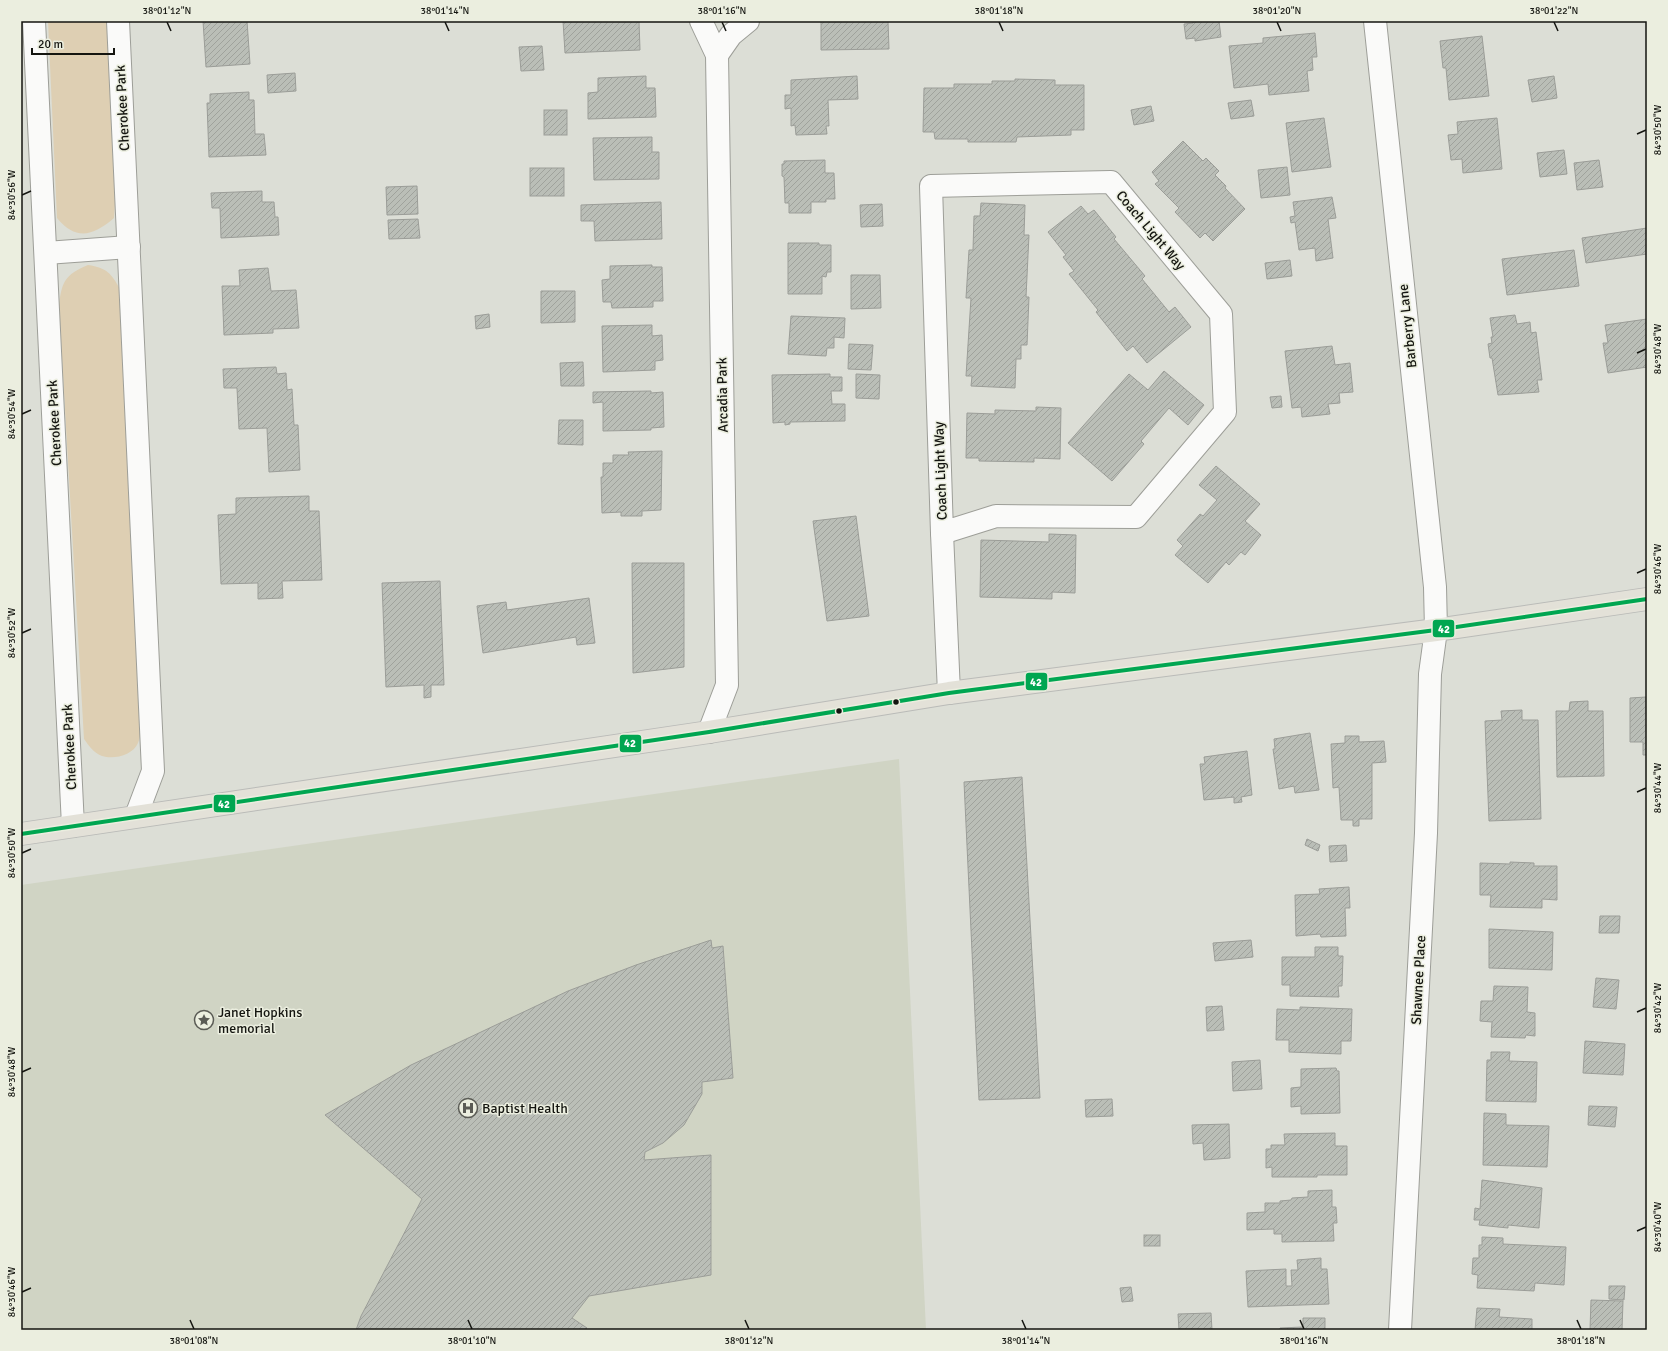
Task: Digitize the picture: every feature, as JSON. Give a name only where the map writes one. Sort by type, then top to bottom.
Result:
[{"type":"main road","points":[[21,834],[709,732],[949,693],[1436,630],[1647,599]]},
{"type":"street","name":"Cherokee Park","points":[[34,21],[73,826]]},
{"type":"street","name":"Cherokee Park","points":[[118,21],[153,771],[136,816]]},
{"type":"street","name":"Arcadia Park","points":[[701,21],[717,55],[727,685],[709,732]]},
{"type":"street","points":[[717,55],[731,35],[748,21]]},
{"type":"street","name":"Barberry Lane","points":[[1375,21],[1435,587],[1436,630]]},
{"type":"street","name":"Coach Light Way","points":[[942,533],[996,516],[1136,517],[1226,412],[1221,314],[1111,182],[931,186],[942,533],[949,693]]},
{"type":"street","points":[[46,253],[128,247]]},
{"type":"street","name":"Shawnee Place","points":[[1400,1330],[1426,833],[1430,674],[1436,630]]},
{"type":"shaded area","points":[[48,21],[107,21],[115,204],[114,218],[99,229],[92,232],[78,233],[64,225],[57,218]]},
{"type":"shaded area","points":[[88,265],[108,272],[120,289],[141,730],[140,738],[136,747],[123,756],[117,757],[102,756],[90,747],[84,739],[59,305],[63,284],[74,272]]},
{"type":"shaded area","name":"Baptist Health","points":[[899,759],[926,1330],[21,1330],[21,885]]},
{"type":"building","points":[[203,21],[247,21],[250,64],[206,67]]},
{"type":"building","points":[[563,21],[639,21],[640,50],[565,53]]},
{"type":"building","points":[[821,21],[888,21],[889,49],[821,50]]},
{"type":"building","points":[[1193,21],[1219,21],[1221,37],[1195,41],[1195,38],[1186,39],[1184,24],[1193,23]]},
{"type":"building","points":[[1315,33],[1317,57],[1312,57],[1313,70],[1307,71],[1309,91],[1269,95],[1268,84],[1234,88],[1229,46],[1263,43],[1263,38]]},
{"type":"building","points":[[1482,36],[1489,96],[1449,100],[1446,68],[1443,68],[1440,41]]},
{"type":"building","points":[[542,46],[544,70],[521,71],[519,47]]},
{"type":"building","points":[[295,73],[296,91],[268,93],[267,75]]},
{"type":"building","points":[[646,76],[646,88],[655,88],[656,117],[588,119],[588,93],[598,92],[598,78]]},
{"type":"building","points":[[857,76],[858,99],[828,100],[829,126],[826,126],[827,134],[796,135],[795,125],[791,126],[791,108],[785,109],[785,95],[791,95],[791,80]]},
{"type":"building","points":[[1554,76],[1557,98],[1532,102],[1528,80]]},
{"type":"building","points":[[1015,79],[1055,80],[1055,85],[1084,85],[1084,130],[1071,130],[1071,135],[1017,137],[1016,142],[968,142],[968,139],[935,139],[934,132],[923,132],[924,88],[954,88],[954,84],[992,84],[992,81],[1015,81]]},
{"type":"building","points":[[249,92],[249,100],[254,100],[255,134],[264,134],[266,155],[209,157],[207,103],[210,103],[210,94]]},
{"type":"building","points":[[1251,100],[1254,116],[1231,119],[1228,103]]},
{"type":"building","points":[[1151,106],[1154,121],[1134,125],[1131,110]]},
{"type":"building","points":[[544,110],[567,110],[567,135],[544,135]]},
{"type":"building","points":[[1324,118],[1331,167],[1292,172],[1286,123]]},
{"type":"building","points":[[1497,118],[1502,169],[1463,173],[1462,159],[1451,160],[1448,135],[1458,134],[1457,122]]},
{"type":"building","points":[[652,137],[652,152],[659,152],[659,179],[594,180],[593,138]]},
{"type":"building","points":[[1183,141],[1203,161],[1206,158],[1219,171],[1215,175],[1245,209],[1213,241],[1205,233],[1200,238],[1175,212],[1179,208],[1155,184],[1159,181],[1152,172]]},
{"type":"building","points":[[1564,150],[1567,174],[1540,177],[1537,153]]},
{"type":"building","points":[[825,160],[825,173],[834,173],[835,199],[826,199],[826,202],[811,202],[811,213],[789,213],[789,203],[785,203],[784,177],[782,176],[782,164],[784,164],[784,161]]},
{"type":"building","points":[[1599,160],[1603,187],[1577,190],[1574,163]]},
{"type":"building","points":[[1287,167],[1290,195],[1261,198],[1258,170]]},
{"type":"building","points":[[530,168],[564,168],[564,196],[530,196]]},
{"type":"building","points":[[417,186],[418,214],[387,215],[386,187]]},
{"type":"building","points":[[262,191],[262,202],[274,202],[275,217],[278,217],[279,235],[221,238],[220,208],[212,208],[211,193]]},
{"type":"building","points":[[1332,197],[1336,218],[1328,219],[1333,258],[1316,261],[1315,248],[1299,250],[1295,222],[1291,223],[1290,217],[1295,216],[1293,202]]},
{"type":"building","points":[[661,202],[662,239],[595,241],[594,221],[581,221],[581,205]]},
{"type":"building","points":[[981,203],[1025,205],[1024,235],[1029,235],[1026,297],[1029,297],[1027,345],[1021,345],[1021,359],[1016,359],[1015,388],[971,386],[972,376],[966,376],[971,298],[966,298],[969,250],[973,250],[974,216],[980,216]]},
{"type":"building","points":[[882,204],[883,226],[861,227],[860,205]]},
{"type":"building","points":[[1081,206],[1088,214],[1094,210],[1116,237],[1114,239],[1145,276],[1142,279],[1169,312],[1175,307],[1191,327],[1147,363],[1133,346],[1127,351],[1096,312],[1098,310],[1069,274],[1074,271],[1063,257],[1066,255],[1048,232]]},
{"type":"building","points":[[418,219],[420,238],[389,239],[388,220]]},
{"type":"building","points":[[1647,228],[1647,254],[1586,263],[1582,238]]},
{"type":"building","points":[[788,243],[819,243],[819,245],[831,245],[831,272],[827,272],[826,277],[822,276],[822,294],[788,294]]},
{"type":"building","points":[[1574,250],[1579,286],[1507,295],[1502,259]]},
{"type":"building","points":[[1290,260],[1292,276],[1267,279],[1265,263]]},
{"type":"building","points":[[652,265],[652,267],[662,267],[663,301],[653,301],[653,307],[612,308],[611,302],[603,302],[602,280],[610,279],[610,266]]},
{"type":"building","points":[[268,268],[271,291],[296,290],[299,328],[273,329],[273,333],[224,335],[222,286],[240,286],[239,270]]},
{"type":"building","points":[[851,275],[880,275],[881,308],[851,309]]},
{"type":"building","points":[[541,291],[575,291],[575,322],[541,323]]},
{"type":"building","points":[[489,314],[490,327],[476,329],[475,316]]},
{"type":"building","points":[[1515,315],[1517,324],[1530,322],[1531,333],[1536,332],[1542,380],[1537,380],[1539,392],[1498,395],[1492,358],[1490,358],[1488,344],[1492,343],[1491,337],[1493,337],[1490,318]]},
{"type":"building","points":[[791,316],[845,318],[844,338],[834,337],[834,348],[827,348],[826,356],[788,354]]},
{"type":"building","points":[[1647,319],[1647,367],[1608,373],[1603,343],[1608,343],[1605,325]]},
{"type":"building","points":[[652,325],[652,336],[662,335],[663,360],[655,361],[655,370],[603,372],[602,326]]},
{"type":"building","points":[[849,344],[873,345],[871,370],[848,369]]},
{"type":"building","points":[[1332,346],[1335,365],[1350,363],[1353,392],[1339,393],[1340,403],[1328,404],[1330,414],[1302,417],[1301,407],[1292,408],[1285,351]]},
{"type":"building","points":[[583,362],[584,386],[561,386],[560,363]]},
{"type":"building","points":[[276,367],[277,374],[286,373],[287,390],[292,389],[294,425],[298,425],[300,470],[269,472],[267,428],[239,429],[237,388],[224,388],[223,369]]},
{"type":"building","points":[[1164,371],[1204,405],[1188,425],[1169,408],[1141,441],[1144,444],[1112,481],[1068,443],[1129,374],[1148,390]]},
{"type":"building","points":[[830,374],[830,377],[842,377],[842,391],[831,391],[832,404],[845,404],[845,421],[790,422],[790,424],[785,425],[785,422],[773,423],[772,375]]},
{"type":"building","points":[[856,374],[880,375],[879,399],[856,398]]},
{"type":"building","points":[[651,391],[651,393],[663,392],[664,427],[651,428],[651,430],[603,431],[603,402],[593,403],[593,392]]},
{"type":"building","points":[[1281,396],[1282,407],[1272,408],[1270,397]]},
{"type":"building","points":[[1036,407],[1061,408],[1060,459],[1034,458],[1034,462],[979,461],[979,458],[966,458],[967,413],[995,414],[995,410],[1036,411]]},
{"type":"building","points":[[559,420],[583,420],[583,445],[558,444]]},
{"type":"building","points":[[662,451],[661,510],[642,511],[642,516],[621,516],[621,512],[602,513],[601,477],[603,477],[603,463],[613,463],[613,455],[629,455],[628,452]]},
{"type":"building","points":[[1216,466],[1260,504],[1245,521],[1261,535],[1245,555],[1241,552],[1229,565],[1226,562],[1208,583],[1175,555],[1183,546],[1177,540],[1200,514],[1203,516],[1217,500],[1199,485]]},
{"type":"building","points":[[309,496],[309,511],[319,511],[322,580],[282,581],[283,598],[258,599],[258,583],[221,584],[218,515],[236,514],[236,498]]},
{"type":"building","points":[[856,516],[869,616],[827,621],[813,521]]},
{"type":"building","points":[[1049,534],[1076,535],[1075,593],[1052,592],[1052,599],[980,597],[981,540],[1049,542]]},
{"type":"building","points":[[632,563],[684,563],[684,667],[633,673]]},
{"type":"building","points":[[440,581],[444,685],[431,685],[431,697],[424,698],[424,685],[386,687],[382,583]]},
{"type":"building","points":[[589,598],[595,643],[577,645],[576,637],[483,653],[477,606],[506,602],[507,610]]},
{"type":"building","points":[[1646,697],[1647,755],[1643,755],[1643,742],[1630,742],[1630,698]]},
{"type":"building","points":[[1588,701],[1588,711],[1603,711],[1604,776],[1557,777],[1556,711],[1569,711],[1570,702]]},
{"type":"building","points":[[1522,710],[1522,720],[1538,720],[1541,819],[1489,821],[1485,721],[1502,720],[1501,711]]},
{"type":"building","points":[[1310,733],[1319,790],[1295,793],[1294,786],[1279,789],[1273,749],[1275,749],[1274,739]]},
{"type":"building","points":[[1345,736],[1359,736],[1359,742],[1384,741],[1386,762],[1372,763],[1372,819],[1359,819],[1359,826],[1353,826],[1353,820],[1341,820],[1339,787],[1333,788],[1331,744],[1345,743]]},
{"type":"building","points":[[1247,751],[1252,795],[1241,797],[1242,802],[1234,803],[1234,797],[1204,800],[1200,764],[1205,764],[1204,757]]},
{"type":"building","points":[[1022,777],[1040,1098],[979,1100],[964,782]]},
{"type":"building","points":[[1307,839],[1320,845],[1318,851],[1305,845]]},
{"type":"building","points":[[1346,845],[1347,861],[1330,862],[1329,846]]},
{"type":"building","points":[[1510,862],[1534,863],[1534,866],[1557,866],[1557,900],[1542,899],[1542,908],[1490,907],[1491,895],[1480,895],[1480,863],[1510,864]]},
{"type":"building","points":[[1349,887],[1350,908],[1345,908],[1346,936],[1321,937],[1320,934],[1296,936],[1295,895],[1320,894],[1319,889]]},
{"type":"building","points":[[1600,916],[1620,916],[1619,933],[1599,933]]},
{"type":"building","points":[[1489,929],[1553,932],[1552,970],[1489,968]]},
{"type":"building","points":[[711,940],[712,948],[723,946],[733,1078],[702,1082],[702,1094],[684,1125],[663,1143],[645,1152],[644,1160],[711,1155],[711,1275],[589,1296],[572,1318],[587,1328],[585,1330],[356,1330],[361,1316],[422,1199],[325,1115],[411,1065],[568,991],[636,965]]},
{"type":"building","points":[[1251,940],[1253,957],[1215,961],[1213,943]]},
{"type":"building","points":[[1315,947],[1338,947],[1338,956],[1343,956],[1342,986],[1338,986],[1339,997],[1290,996],[1290,985],[1282,985],[1282,957],[1315,957]]},
{"type":"building","points":[[1596,978],[1619,980],[1616,1009],[1593,1007]]},
{"type":"building","points":[[1494,986],[1528,987],[1527,1012],[1535,1013],[1535,1036],[1526,1035],[1525,1038],[1491,1037],[1492,1022],[1480,1021],[1481,1001],[1493,1001]]},
{"type":"building","points":[[1222,1006],[1224,1030],[1207,1031],[1206,1007]]},
{"type":"building","points":[[1300,1007],[1352,1009],[1351,1041],[1341,1041],[1341,1054],[1289,1052],[1289,1040],[1276,1040],[1277,1009],[1300,1010]]},
{"type":"building","points":[[1585,1041],[1625,1044],[1623,1075],[1583,1073]]},
{"type":"building","points":[[1491,1052],[1510,1052],[1509,1061],[1537,1062],[1536,1102],[1486,1101],[1487,1060],[1491,1060]]},
{"type":"building","points":[[1260,1060],[1262,1089],[1233,1091],[1232,1062]]},
{"type":"building","points":[[1336,1068],[1337,1071],[1339,1071],[1340,1113],[1301,1114],[1301,1106],[1291,1107],[1291,1088],[1301,1087],[1301,1069]]},
{"type":"building","points":[[1112,1099],[1113,1116],[1086,1117],[1085,1100]]},
{"type":"building","points":[[1589,1106],[1617,1107],[1615,1127],[1588,1125]]},
{"type":"building","points":[[1484,1113],[1506,1114],[1506,1125],[1549,1126],[1547,1167],[1483,1165]]},
{"type":"building","points":[[1229,1124],[1230,1158],[1204,1160],[1203,1143],[1193,1144],[1192,1125]]},
{"type":"building","points":[[1335,1133],[1335,1146],[1347,1146],[1347,1175],[1272,1177],[1272,1167],[1266,1168],[1266,1149],[1271,1149],[1271,1145],[1285,1145],[1284,1134]]},
{"type":"building","points":[[1482,1180],[1542,1188],[1539,1228],[1508,1225],[1508,1228],[1479,1225],[1480,1220],[1474,1220],[1475,1208],[1480,1209]]},
{"type":"building","points":[[1332,1190],[1332,1207],[1336,1207],[1337,1223],[1333,1223],[1334,1241],[1282,1242],[1282,1234],[1274,1234],[1274,1229],[1247,1230],[1247,1213],[1265,1212],[1265,1203],[1280,1203],[1280,1201],[1291,1200],[1292,1198],[1308,1197],[1308,1191]]},
{"type":"building","points":[[1144,1235],[1160,1235],[1160,1246],[1144,1246]]},
{"type":"building","points":[[1482,1237],[1503,1238],[1503,1244],[1566,1247],[1564,1285],[1535,1283],[1534,1291],[1477,1288],[1478,1275],[1472,1274],[1473,1258],[1479,1258],[1479,1245],[1482,1245]]},
{"type":"building","points":[[1321,1258],[1321,1269],[1327,1269],[1329,1304],[1248,1307],[1246,1271],[1286,1269],[1286,1286],[1292,1286],[1291,1270],[1298,1270],[1297,1260]]},
{"type":"building","points":[[1609,1286],[1625,1286],[1624,1300],[1609,1299]]},
{"type":"building","points":[[1131,1287],[1133,1301],[1122,1302],[1120,1288]]},
{"type":"building","points":[[1591,1300],[1623,1301],[1622,1330],[1590,1330]]},
{"type":"building","points":[[1477,1308],[1500,1309],[1499,1317],[1532,1319],[1532,1330],[1475,1330]]},
{"type":"building","points":[[1211,1313],[1212,1330],[1179,1330],[1178,1314]]},
{"type":"building","points":[[1303,1318],[1325,1318],[1325,1330],[1280,1330],[1280,1328],[1303,1327]]},
{"type":"transit line","name":"42","points":[[21,834],[709,732],[949,693],[1436,630],[1647,599]]},
{"type":"place","name":"Janet Hopkins memorial","points":[[204,1020]]},
{"type":"place","name":"Baptist Health","points":[[468,1108]]}]
